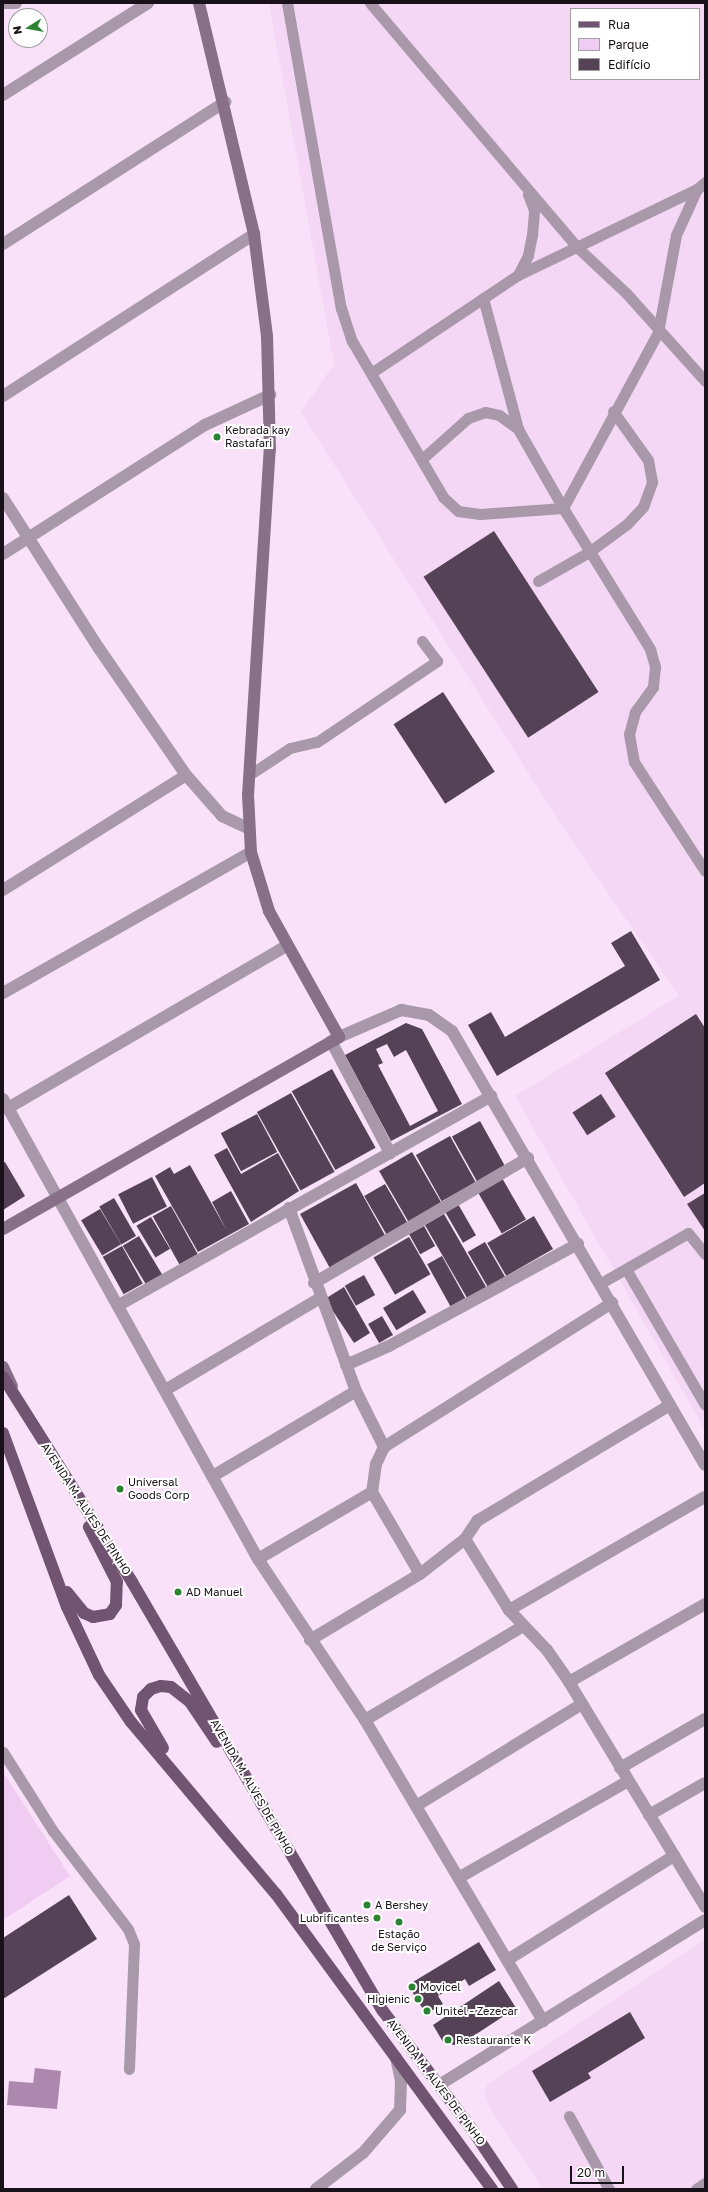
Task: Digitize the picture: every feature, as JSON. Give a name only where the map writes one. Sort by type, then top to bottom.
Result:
[{"type":"main road","name":"AVENIDA M. ALVES DE PINHO","points":[[3,1377],[60,1470],[132,1582],[383,2011],[439,2085],[512,2189]]},
{"type":"main road","name":"AVENIDA M. ALVES DE PINHO","points":[[3,1433],[67,1607],[99,1676],[131,1722],[276,1894],[396,2055],[492,2189]]},
{"type":"main road","points":[[26,1493],[71,1600],[93,1617],[110,1614],[118,1600],[117,1582],[60,1470]]},
{"type":"main road","points":[[219,1826],[146,1723],[141,1710],[143,1697],[151,1689],[171,1687],[190,1702],[262,1805]]},
{"type":"street","points":[[4,3],[16,3]]},
{"type":"street","points":[[3,95],[148,3]]},
{"type":"street","points":[[199,3],[224,102],[254,234],[267,336],[270,395],[270,450],[249,775],[248,828],[251,852],[269,911],[335,1039],[390,1153]]},
{"type":"street","points":[[3,244],[224,102]]},
{"type":"street","points":[[3,396],[254,234]]},
{"type":"street","points":[[3,554],[205,425],[270,395]]},
{"type":"street","points":[[3,498],[27,539],[186,775],[222,816],[248,828]]},
{"type":"street","points":[[3,890],[186,775]]},
{"type":"street","points":[[3,993],[251,852]]},
{"type":"street","points":[[286,946],[6,1103],[59,1200],[119,1304],[258,1558],[310,1640],[365,1720],[509,1959],[543,2021]]},
{"type":"street","points":[[3,1236],[8,1227],[59,1200],[335,1039],[401,1010],[429,1015],[452,1031],[528,1158],[705,1465]]},
{"type":"street","points":[[119,1304],[491,1096]]},
{"type":"street","points":[[314,1283],[528,1158]]},
{"type":"street","points":[[289,1208],[314,1283],[346,1366],[356,1391],[384,1447]]},
{"type":"street","points":[[346,1366],[389,1346],[578,1244]]},
{"type":"street","points":[[166,1389],[320,1298]]},
{"type":"street","points":[[420,1574],[372,1492],[376,1464],[384,1447],[612,1303]]},
{"type":"street","points":[[3,1367],[19,1402]]},
{"type":"street","points":[[213,1476],[356,1391]]},
{"type":"street","points":[[310,1640],[420,1574],[465,1539],[477,1521],[670,1405]]},
{"type":"street","points":[[258,1558],[372,1492]]},
{"type":"street","points":[[509,1610],[705,1497]]},
{"type":"street","points":[[465,1539],[509,1610],[547,1650],[569,1682],[705,1907]]},
{"type":"street","points":[[569,1682],[705,1604]]},
{"type":"street","points":[[365,1720],[523,1626]]},
{"type":"street","points":[[416,1806],[582,1704]]},
{"type":"street","points":[[620,1768],[705,1719]]},
{"type":"street","points":[[460,1877],[628,1781]]},
{"type":"street","points":[[649,1815],[705,1783]]},
{"type":"street","points":[[509,1959],[674,1856]]},
{"type":"street","points":[[439,2085],[705,1920]]},
{"type":"street","points":[[316,2189],[363,2153],[400,2110],[402,2081],[396,2055]]},
{"type":"lane","points":[[287,3],[345,326],[371,373],[423,458],[443,497],[458,511],[480,514],[563,508]]},
{"type":"lane","points":[[370,3],[578,248],[627,294],[658,332],[705,381]]},
{"type":"lane","points":[[518,275],[528,255],[534,210],[525,186]]},
{"type":"lane","points":[[371,373],[518,275],[578,248],[701,186]]},
{"type":"lane","points":[[563,508],[613,411],[658,332],[676,234],[701,186]]},
{"type":"lane","points":[[483,298],[518,429],[589,552],[650,649],[655,668],[653,688],[635,712],[629,734],[634,762],[705,871]]},
{"type":"lane","points":[[538,581],[589,552],[627,524],[642,507],[652,482],[648,460],[613,411]]},
{"type":"lane","points":[[423,458],[468,418],[485,412],[499,415],[518,429]]},
{"type":"lane","points":[[249,775],[290,748],[317,742],[437,661],[422,641]]},
{"type":"lane","points":[[601,1284],[688,1233],[705,1254]]},
{"type":"lane","points":[[626,1269],[705,1405]]},
{"type":"lane","points":[[3,1752],[53,1831],[128,1930],[134,1944],[129,2069]]},
{"type":"lane","points":[[569,2116],[608,2189]]},
{"type":"lane","points":[[696,2189],[705,2183]]},
{"type":"shaded area","points":[[269,3],[705,3],[705,1430],[515,1096],[679,996],[562,826],[301,412],[334,364]]},
{"type":"shaded area","points":[[705,1940],[705,2189],[543,2189],[489,2107],[484,2091],[488,2084]]},
{"type":"shaded area","points":[[35,2068],[61,2071],[57,2109],[7,2105],[9,2081],[33,2083]]},
{"type":"green space","points":[[3,1772],[70,1876],[3,1920]]},
{"type":"building","points":[[494,531],[599,692],[528,738],[424,577]]},
{"type":"building","points":[[443,692],[495,772],[445,804],[394,724]]},
{"type":"building","points":[[631,931],[660,980],[497,1076],[468,1025],[491,1012],[505,1037],[625,966],[611,943]]},
{"type":"building","points":[[696,1014],[705,1028],[705,1183],[684,1197],[605,1073]]},
{"type":"building","points":[[406,1023],[422,1029],[462,1104],[391,1141],[345,1055]],"holes":[[[387,1044],[394,1057],[406,1050],[438,1111],[410,1126],[378,1065],[383,1063],[376,1049]]]},
{"type":"building","points":[[332,1069],[376,1148],[335,1170],[292,1091]]},
{"type":"building","points":[[291,1093],[335,1172],[301,1191],[257,1112]]},
{"type":"building","points":[[601,1094],[616,1117],[587,1135],[572,1113]]},
{"type":"building","points":[[257,1114],[277,1152],[241,1171],[221,1133]]},
{"type":"building","points":[[480,1121],[506,1167],[478,1183],[452,1137]]},
{"type":"building","points":[[450,1136],[476,1182],[442,1201],[416,1155]]},
{"type":"building","points":[[227,1148],[241,1174],[278,1153],[299,1191],[251,1222],[214,1155]]},
{"type":"building","points":[[412,1152],[442,1203],[409,1222],[379,1171]]},
{"type":"building","points":[[5,1162],[25,1196],[3,1210],[3,1163]]},
{"type":"building","points":[[190,1165],[227,1231],[212,1202],[231,1191],[249,1224],[198,1252],[155,1176],[170,1167],[174,1174]]},
{"type":"building","points":[[152,1177],[167,1206],[133,1224],[118,1194]]},
{"type":"building","points":[[502,1178],[526,1220],[502,1234],[478,1192]]},
{"type":"building","points":[[356,1183],[387,1238],[331,1269],[300,1214]]},
{"type":"building","points":[[385,1184],[409,1226],[388,1238],[364,1196]]},
{"type":"building","points":[[705,1193],[705,1231],[687,1204]]},
{"type":"building","points":[[114,1198],[136,1236],[121,1245],[99,1206]]},
{"type":"building","points":[[458,1204],[476,1235],[463,1243],[445,1212]]},
{"type":"building","points":[[171,1206],[198,1254],[179,1264],[153,1216]]},
{"type":"building","points":[[100,1209],[121,1244],[102,1255],[81,1220]]},
{"type":"building","points":[[444,1214],[487,1288],[468,1299],[425,1225]]},
{"type":"building","points":[[534,1216],[553,1249],[506,1276],[487,1243]]},
{"type":"building","points":[[151,1217],[170,1249],[155,1257],[136,1226]]},
{"type":"building","points":[[424,1226],[435,1246],[420,1254],[409,1234]]},
{"type":"building","points":[[139,1236],[162,1275],[146,1284],[123,1246]]},
{"type":"building","points":[[409,1237],[430,1274],[395,1295],[373,1258]]},
{"type":"building","points":[[485,1242],[505,1277],[488,1287],[468,1252]]},
{"type":"building","points":[[122,1246],[143,1284],[124,1294],[103,1257]]},
{"type":"building","points":[[442,1256],[465,1298],[450,1306],[427,1264]]},
{"type":"building","points":[[364,1275],[375,1295],[356,1306],[345,1286]]},
{"type":"building","points":[[344,1287],[370,1333],[354,1343],[325,1299]]},
{"type":"building","points":[[413,1290],[426,1312],[396,1330],[383,1308]]},
{"type":"building","points":[[382,1316],[393,1335],[379,1343],[368,1324]]},
{"type":"building","points":[[69,1895],[97,1939],[3,1999],[3,1938]]},
{"type":"building","points":[[479,1942],[496,1970],[469,1986],[465,1979],[438,1996],[443,2004],[426,2014],[408,1985]]},
{"type":"building","points":[[499,1981],[516,2008],[458,2046],[443,2042],[433,2025]]},
{"type":"building","points":[[630,2012],[645,2038],[588,2073],[591,2078],[550,2102],[532,2071]]},
{"type":"place","name":"Kebrada kay Rastafari","points":[[217,437]]},
{"type":"place","name":"Universal Goods Corp","points":[[120,1489]]},
{"type":"place","name":"AD Manuel","points":[[178,1592]]},
{"type":"place","name":"A Bershey","points":[[367,1905]]},
{"type":"place","name":"Lubrificantes","points":[[377,1918]]},
{"type":"place","name":"Estação de Serviço","points":[[399,1922]]},
{"type":"place","name":"Movicel","points":[[412,1987]]},
{"type":"place","name":"Higienic","points":[[418,1999]]},
{"type":"place","name":"Unitel - Zezecar","points":[[427,2011]]},
{"type":"place","name":"Restaurante K","points":[[448,2040]]}]
